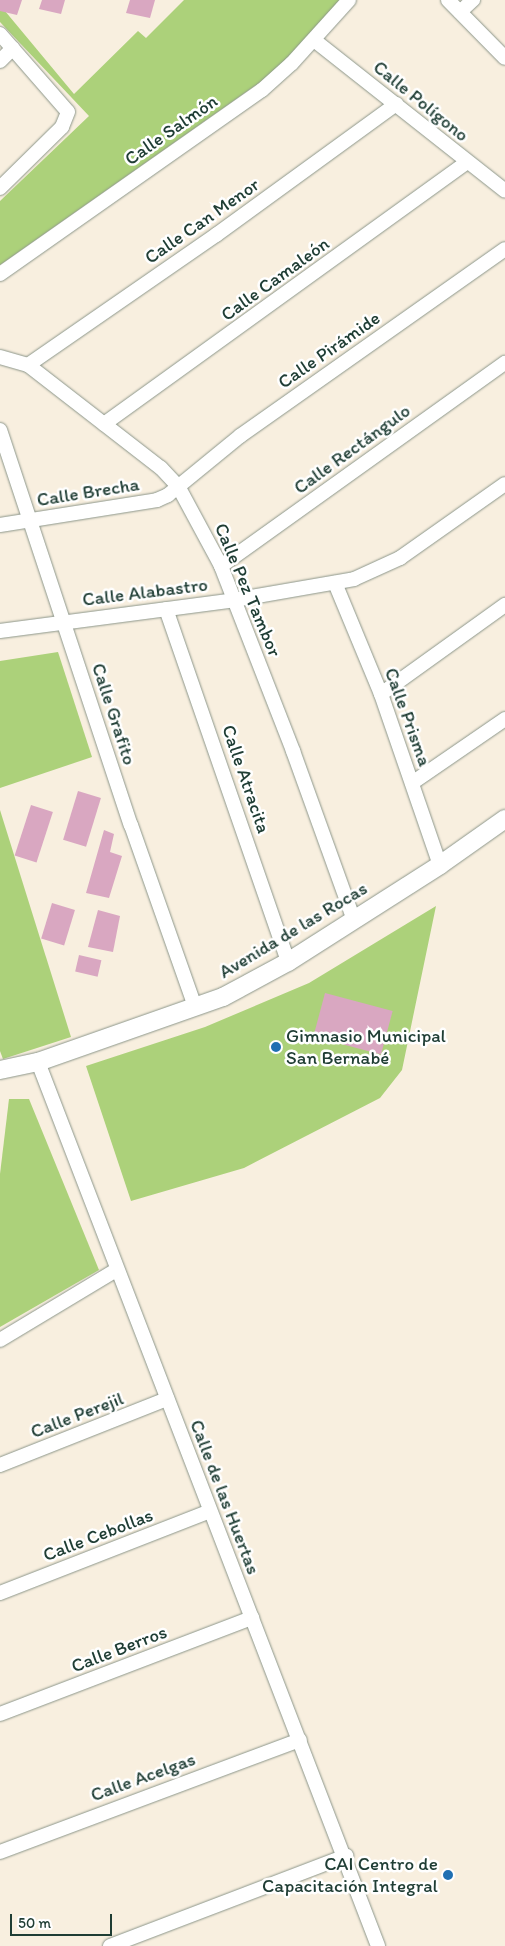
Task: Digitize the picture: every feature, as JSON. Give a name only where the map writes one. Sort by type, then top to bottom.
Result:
[{"type":"street","name":"Calle Salmón","points":[[0,274],[262,90],[314,40],[349,0]]},
{"type":"street","points":[[448,0],[505,58]]},
{"type":"street","points":[[460,12],[473,0]]},
{"type":"street","points":[[0,34],[64,104],[67,119],[0,188]]},
{"type":"street","name":"Calle Polígono","points":[[314,40],[505,190]]},
{"type":"street","points":[[0,61],[13,48]]},
{"type":"street","name":"Calle Can Menor","points":[[28,365],[216,235],[396,104]]},
{"type":"street","name":"Calle Camaleón","points":[[104,424],[467,162]]},
{"type":"street","name":"Calle Pirámide","points":[[178,486],[240,436],[505,249]]},
{"type":"street","name":"Calle Pez Tambor","points":[[0,357],[28,365],[104,424],[178,486],[221,566],[354,920]]},
{"type":"street","name":"Calle Rectángulo","points":[[221,566],[505,363]]},
{"type":"street","name":"Calle Grafito","points":[[0,430],[195,1007]]},
{"type":"street","name":"Calle Alabastro","points":[[0,631],[234,600],[354,579],[400,558],[505,484]]},
{"type":"street","name":"Calle Brecha","points":[[0,525],[157,500],[178,486]]},
{"type":"street","name":"Calle Prisma","points":[[335,583],[381,694],[440,865]]},
{"type":"street","points":[[381,694],[505,606]]},
{"type":"street","name":"Calle Atracita","points":[[166,609],[288,962]]},
{"type":"street","points":[[412,783],[505,719]]},
{"type":"street","name":"Avenida de las Rocas","points":[[0,1070],[38,1062],[195,1007],[288,962],[440,865],[505,819]]},
{"type":"street","name":"Calle de las Huertas","points":[[38,1062],[116,1270],[346,1856],[378,1946]]},
{"type":"street","points":[[0,1340],[116,1270]]},
{"type":"street","name":"Calle Perejil","points":[[0,1465],[167,1400]]},
{"type":"street","name":"Calle Cebollas","points":[[0,1593],[210,1511]]},
{"type":"street","name":"Calle Berros","points":[[0,1714],[252,1618]]},
{"type":"street","name":"Calle Acelgas","points":[[0,1852],[300,1740]]},
{"type":"street","points":[[110,1946],[346,1856]]},
{"type":"green space","points":[[184,0],[340,0],[276,71],[0,265],[0,201],[89,116],[0,22],[0,5],[74,94],[138,31],[146,38]]},
{"type":"green space","points":[[58,652],[92,757],[0,788],[0,661]]},
{"type":"green space","points":[[0,810],[71,1037],[3,1059],[0,1051]]},
{"type":"green space","name":"Gimnasio Municipal San Bernabé","points":[[436,906],[402,1070],[380,1098],[244,1168],[131,1201],[86,1066],[205,1027],[309,983]]},
{"type":"green space","points":[[9,1099],[29,1099],[99,1270],[0,1327],[0,1174]]},
{"type":"building","points":[[0,0],[22,0],[17,15],[0,11]]},
{"type":"building","points":[[42,0],[65,0],[61,14],[39,9]]},
{"type":"building","points":[[130,0],[155,0],[150,18],[126,13]]},
{"type":"building","points":[[78,791],[101,798],[86,847],[63,840]]},
{"type":"building","points":[[31,805],[53,812],[36,863],[15,855]]},
{"type":"building","points":[[104,830],[114,834],[110,852],[122,856],[109,898],[86,893]]},
{"type":"building","points":[[52,903],[75,910],[64,945],[41,938]]},
{"type":"building","points":[[98,910],[120,916],[113,952],[88,947]]},
{"type":"building","points":[[79,955],[101,960],[98,977],[75,972]]},
{"type":"building","points":[[325,993],[393,1011],[381,1055],[313,1036]]},
{"type":"place","name":"Gimnasio Municipal San Bernabé","points":[[276,1047]]},
{"type":"place","name":"CAI Centro de Capacitación Integral","points":[[448,1875]]}]
